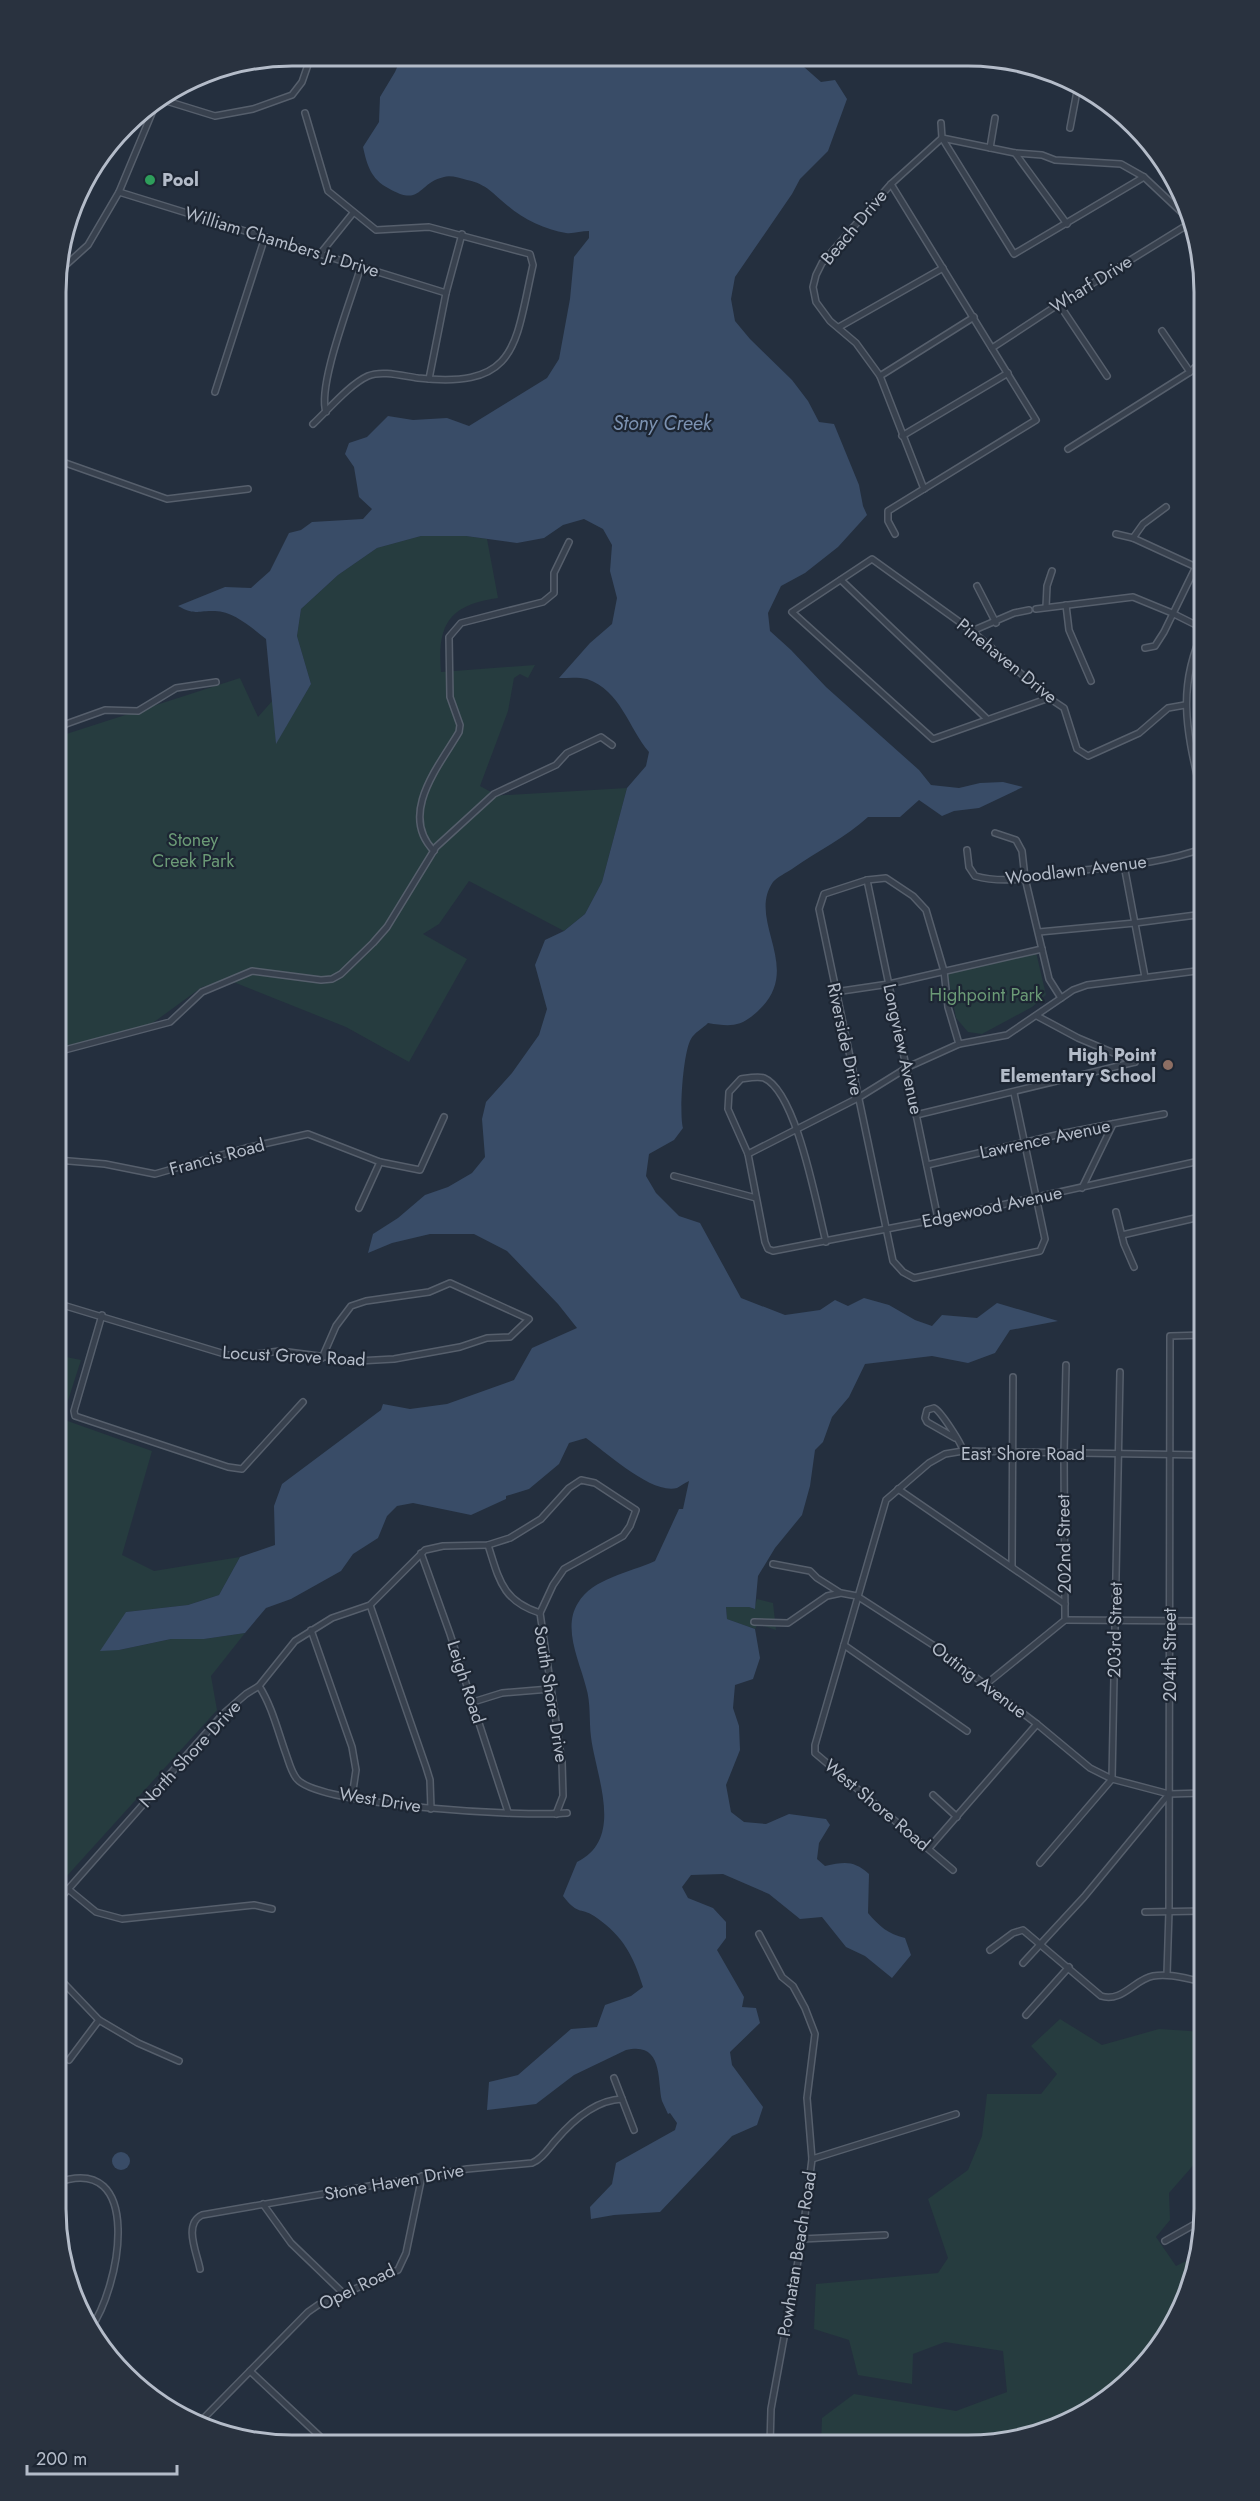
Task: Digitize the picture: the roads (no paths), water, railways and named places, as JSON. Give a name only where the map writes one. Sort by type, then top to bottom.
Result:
[{"type":"street","points":[[168,103],[215,116],[253,109],[292,95],[302,82],[308,66]]},
{"type":"street","points":[[1070,129],[1077,94]]},
{"type":"street","points":[[305,112],[328,191],[376,230],[429,227],[462,234],[530,254],[534,265],[514,345],[501,364],[484,374],[468,378],[429,379],[385,374],[369,376],[313,424]]},
{"type":"street","points":[[68,263],[88,245],[119,192],[152,115]]},
{"type":"street","points":[[990,148],[995,118]]},
{"type":"street","points":[[941,123],[942,138],[1014,254],[1144,177]]},
{"type":"street","points":[[942,138],[1015,153],[1042,155],[1055,160],[1121,164],[1144,177],[1179,209]]},
{"type":"street","name":"Beach Drive","points":[[924,489],[880,376],[856,343],[830,321],[816,302],[813,287],[822,263],[891,184],[942,138]]},
{"type":"street","points":[[1015,153],[1067,224]]},
{"type":"street","points":[[891,184],[1036,420],[888,511],[888,521],[895,534]]},
{"type":"street","name":"William Chambers Jr Drive","points":[[119,192],[446,293]]},
{"type":"street","points":[[320,254],[353,213]]},
{"type":"street","name":"Wharf Drive","points":[[992,348],[1184,227]]},
{"type":"street","points":[[429,379],[446,293],[462,234]]},
{"type":"street","points":[[215,393],[265,237]]},
{"type":"street","points":[[326,412],[325,384],[361,266]]},
{"type":"street","points":[[839,327],[943,268]]},
{"type":"street","points":[[1059,304],[1107,376]]},
{"type":"street","points":[[880,376],[974,318]]},
{"type":"street","points":[[1162,331],[1190,372]]},
{"type":"street","points":[[1068,449],[1194,368]]},
{"type":"street","points":[[902,436],[1008,373]]},
{"type":"street","points":[[66,463],[167,499],[248,489]]},
{"type":"street","points":[[1133,538],[1143,524],[1166,507]]},
{"type":"street","points":[[1116,534],[1133,538],[1194,566]]},
{"type":"street","points":[[434,851],[424,836],[419,811],[421,798],[459,732],[460,725],[450,697],[449,637],[461,623],[543,602],[554,593],[554,573],[569,542]]},
{"type":"street","name":"Pinehaven Drive","points":[[841,580],[872,559],[972,631],[1049,698],[1064,708],[1077,749],[1088,756],[1139,733],[1168,708],[1185,705]]},
{"type":"street","points":[[1046,607],[1047,586],[1052,571]]},
{"type":"street","points":[[1145,648],[1155,646],[1194,571]]},
{"type":"street","points":[[986,718],[841,580],[792,612],[933,739],[986,718],[1049,698]]},
{"type":"street","points":[[977,586],[996,623]]},
{"type":"street","points":[[972,631],[996,623],[1014,613],[1133,597],[1194,624]]},
{"type":"street","points":[[1066,605],[1069,630],[1091,681]]},
{"type":"street","points":[[1194,651],[1191,658],[1185,705],[1194,760]]},
{"type":"street","points":[[66,724],[105,710],[138,711],[176,688],[216,682]]},
{"type":"street","points":[[66,1051],[170,1022],[202,992],[252,971],[314,980],[332,979],[349,966],[387,927],[434,851],[494,794],[556,765],[567,753],[601,737],[612,745]]},
{"type":"street","points":[[995,833],[1016,840],[1022,851],[1025,878],[1049,979],[1062,997]]},
{"type":"street","name":"Woodlawn Avenue","points":[[967,850],[969,867],[975,876],[987,880],[1025,878],[1124,865],[1184,856],[1194,852]]},
{"type":"street","points":[[1124,865],[1145,977]]},
{"type":"street","points":[[867,880],[886,878],[913,896],[926,910],[944,971],[948,1007],[959,1044]]},
{"type":"street","name":"Longview Avenue","points":[[867,880],[938,1219]]},
{"type":"street","name":"Riverside Drive","points":[[867,880],[824,894],[819,909],[893,1261],[903,1272],[914,1278],[1040,1251],[1045,1239],[1035,1198]]},
{"type":"street","points":[[1039,932],[1194,915]]},
{"type":"street","points":[[835,992],[889,984],[1042,949]]},
{"type":"street","points":[[748,1154],[797,1127],[858,1098],[907,1068],[959,1044],[1007,1035],[1062,997],[1087,985],[1194,971]]},
{"type":"street","points":[[916,1115],[1135,1062],[1078,1038],[1037,1016]]},
{"type":"street","points":[[674,1176],[756,1198],[748,1154],[728,1109],[729,1092],[741,1079],[762,1077],[775,1085],[797,1127],[826,1242]]},
{"type":"street","points":[[1014,1093],[1035,1198]]},
{"type":"street","name":"Lawrence Avenue","points":[[927,1165],[1023,1142],[1164,1114]]},
{"type":"street","name":"Francis Road","points":[[66,1161],[105,1164],[155,1174],[246,1148],[308,1134],[380,1162],[420,1170],[444,1116]]},
{"type":"street","points":[[1082,1188],[1113,1124]]},
{"type":"street","points":[[358,1208],[380,1162]]},
{"type":"street","name":"Edgewood Avenue","points":[[756,1198],[765,1242],[771,1250],[778,1250],[887,1230],[1194,1162]]},
{"type":"street","points":[[1116,1212],[1134,1267]]},
{"type":"street","points":[[1122,1235],[1194,1218]]},
{"type":"street","name":"Locust Grove Road","points":[[66,1306],[228,1355],[280,1352],[322,1358],[358,1361],[394,1359],[487,1338],[510,1337],[530,1319],[450,1283],[429,1292],[366,1301],[351,1306],[336,1326],[322,1358]]},
{"type":"street","points":[[102,1315],[74,1411],[75,1416],[231,1468],[242,1469],[303,1402]]},
{"type":"street","name":"204th Street","points":[[1167,1974],[1170,1336],[1194,1335]]},
{"type":"street","name":"202nd Street","points":[[985,1684],[1065,1620],[1066,1365]]},
{"type":"street","name":"203rd Street","points":[[1112,1779],[1120,1372]]},
{"type":"street","points":[[1012,1377],[1012,1568]]},
{"type":"street","points":[[955,1438],[939,1410],[934,1408],[927,1410],[925,1418],[927,1422],[955,1438],[962,1444],[963,1451]]},
{"type":"street","name":"East Shore Road","points":[[857,1596],[886,1500],[929,1463],[945,1454],[963,1451],[1194,1455]]},
{"type":"street","name":"South Shore Drive","points":[[488,1545],[510,1538],[532,1526],[550,1512],[569,1488],[581,1480],[595,1483],[636,1510],[623,1536],[564,1569],[540,1613],[563,1776],[563,1796],[556,1814]]},
{"type":"street","points":[[898,1489],[1065,1604]]},
{"type":"street","points":[[421,1553],[435,1547],[488,1545],[498,1578],[507,1594],[523,1607],[540,1613]]},
{"type":"street","name":"North Shore Drive","points":[[66,1891],[224,1714],[246,1694],[260,1686],[295,1641],[332,1618],[370,1605],[421,1553]]},
{"type":"street","name":"Leigh Road","points":[[421,1553],[473,1702],[508,1812]]},
{"type":"street","points":[[773,1564],[810,1570],[817,1578],[840,1593]]},
{"type":"street","points":[[754,1622],[788,1623],[827,1596],[840,1593]]},
{"type":"street","name":"Outing Avenue","points":[[840,1593],[857,1596],[933,1644],[1090,1768],[1112,1779],[1169,1794],[1194,1793]]},
{"type":"street","name":"West Shore Road","points":[[857,1596],[815,1744],[815,1753],[953,1870]]},
{"type":"street","points":[[370,1605],[430,1780],[430,1809]]},
{"type":"street","points":[[1065,1620],[1194,1621]]},
{"type":"street","points":[[311,1630],[352,1747],[356,1770],[352,1797]]},
{"type":"street","points":[[844,1645],[967,1731]]},
{"type":"street","name":"West Drive","points":[[260,1686],[292,1771],[297,1780],[309,1787],[400,1806],[567,1813]]},
{"type":"street","points":[[473,1702],[502,1693],[550,1689]]},
{"type":"street","points":[[929,1848],[1037,1724]]},
{"type":"street","points":[[1040,1863],[1112,1779]]},
{"type":"street","points":[[1023,1963],[1084,1896],[1169,1794]]},
{"type":"street","points":[[933,1796],[957,1817]]},
{"type":"street","points":[[68,1889],[96,1912],[122,1919],[258,1905],[272,1909]]},
{"type":"street","points":[[1144,1912],[1194,1911]]},
{"type":"street","points":[[990,1950],[1013,1933],[1023,1930],[1101,1996],[1107,1998],[1130,1990],[1149,1976],[1167,1974],[1194,1980]]},
{"type":"street","name":"Powhatan Beach Road","points":[[759,1934],[782,1977],[793,1986],[801,2000],[815,2034],[807,2098],[812,2159],[802,2239],[771,2409],[770,2435]]},
{"type":"street","points":[[1026,2015],[1069,1967]]},
{"type":"street","points":[[66,1985],[99,2020],[138,2043],[179,2061]]},
{"type":"street","points":[[69,2060],[99,2020]]},
{"type":"street","points":[[614,2078],[634,2130]]},
{"type":"street","name":"Stone Haven Drive","points":[[200,2269],[192,2231],[194,2220],[211,2213],[422,2176],[535,2162],[560,2136],[595,2106],[606,2100],[622,2099]]},
{"type":"street","points":[[812,2159],[956,2114]]},
{"type":"street","name":"Opel Road","points":[[204,2418],[308,2312],[389,2275],[401,2266],[422,2176]]},
{"type":"street","points":[[66,2180],[77,2177],[91,2179],[109,2190],[115,2204],[117,2233],[114,2273],[104,2306],[95,2320]]},
{"type":"street","points":[[263,2204],[291,2243],[344,2294]]},
{"type":"street","points":[[1165,2241],[1194,2224]]},
{"type":"street","points":[[802,2239],[885,2235]]},
{"type":"street","points":[[250,2371],[318,2435]]},
{"type":"water","name":"Stony Creek","points":[[398,66],[800,66],[821,82],[835,80],[847,99],[828,151],[800,179],[735,277],[731,299],[735,321],[792,380],[808,401],[819,422],[834,424],[859,485],[867,515],[838,547],[805,573],[781,586],[768,613],[770,631],[826,687],[919,770],[931,785],[959,788],[980,783],[1003,782],[1023,787],[979,808],[954,811],[942,816],[919,800],[900,817],[868,817],[775,880],[767,897],[766,913],[776,962],[776,978],[771,995],[758,1011],[741,1023],[723,1025],[708,1023],[692,1037],[684,1069],[681,1110],[683,1128],[674,1140],[649,1154],[646,1176],[656,1193],[679,1216],[700,1223],[741,1298],[785,1315],[820,1310],[835,1300],[848,1306],[864,1298],[889,1305],[915,1320],[932,1326],[942,1315],[977,1318],[997,1303],[1058,1321],[1010,1330],[995,1353],[968,1363],[932,1356],[865,1364],[849,1397],[832,1417],[823,1442],[815,1450],[810,1486],[802,1515],[775,1548],[758,1576],[755,1609],[726,1607],[727,1619],[755,1629],[760,1658],[753,1679],[735,1685],[733,1708],[739,1726],[740,1750],[726,1785],[731,1812],[744,1822],[766,1824],[789,1814],[826,1819],[830,1825],[819,1843],[817,1859],[825,1866],[853,1864],[869,1874],[868,1913],[884,1929],[905,1938],[911,1955],[892,1978],[865,1956],[846,1947],[822,1917],[800,1919],[769,1894],[723,1874],[691,1875],[682,1887],[688,1898],[713,1908],[726,1922],[726,1938],[717,1950],[744,1997],[742,2007],[756,2008],[760,2023],[730,2052],[732,2065],[763,2107],[757,2125],[732,2136],[660,2212],[591,2219],[590,2207],[612,2184],[616,2163],[675,2130],[677,2123],[670,2113],[668,2114],[662,2101],[656,2065],[653,2057],[647,2051],[626,2050],[574,2075],[536,2104],[487,2110],[489,2082],[518,2075],[571,2029],[597,2027],[605,2005],[631,1996],[643,1987],[636,1966],[614,1932],[592,1914],[573,1907],[563,1896],[577,1862],[592,1852],[600,1838],[604,1823],[604,1806],[591,1737],[589,1699],[574,1645],[572,1623],[578,1603],[593,1588],[612,1577],[655,1561],[679,1509],[683,1509],[689,1481],[677,1488],[655,1485],[630,1471],[586,1438],[569,1443],[559,1464],[529,1489],[506,1496],[506,1499],[471,1515],[413,1503],[397,1506],[387,1516],[378,1538],[353,1554],[341,1571],[291,1599],[266,1608],[245,1633],[204,1639],[171,1639],[119,1650],[100,1651],[126,1612],[188,1605],[219,1595],[240,1557],[275,1545],[274,1506],[282,1484],[381,1410],[383,1404],[410,1409],[447,1404],[514,1380],[532,1348],[577,1328],[558,1304],[507,1251],[474,1234],[430,1234],[392,1243],[368,1253],[373,1234],[398,1218],[425,1195],[448,1187],[472,1173],[485,1157],[482,1119],[486,1102],[512,1073],[539,1035],[547,1009],[535,965],[545,940],[564,931],[585,914],[602,882],[627,788],[646,766],[649,752],[608,692],[587,679],[559,678],[590,643],[612,624],[617,598],[610,571],[612,545],[603,529],[584,519],[563,525],[544,538],[517,543],[466,536],[421,536],[377,548],[338,575],[301,609],[297,636],[311,684],[276,744],[266,639],[229,614],[215,611],[193,612],[178,606],[225,587],[251,588],[270,571],[289,533],[301,530],[312,522],[363,519],[372,509],[359,497],[354,467],[345,454],[349,443],[367,437],[388,416],[413,420],[447,418],[469,426],[547,378],[559,359],[570,299],[574,257],[589,238],[589,231],[566,233],[543,227],[514,211],[485,187],[458,178],[446,176],[435,180],[414,195],[407,196],[399,194],[377,180],[368,166],[363,147],[379,122],[380,97]]},
{"type":"water","points":[[117,2152],[125,2152],[130,2157],[128,2168],[117,2170],[112,2165],[112,2157]]},
{"type":"place","name":"Pool","points":[[150,180]]},
{"type":"place","name":"High Point Elementary School","points":[[1168,1065]]},
{"type":"park label","name":"Stoney Creek Park","points":[[193,850]]},
{"type":"park label","name":"Highpoint Park","points":[[986,995]]}]
